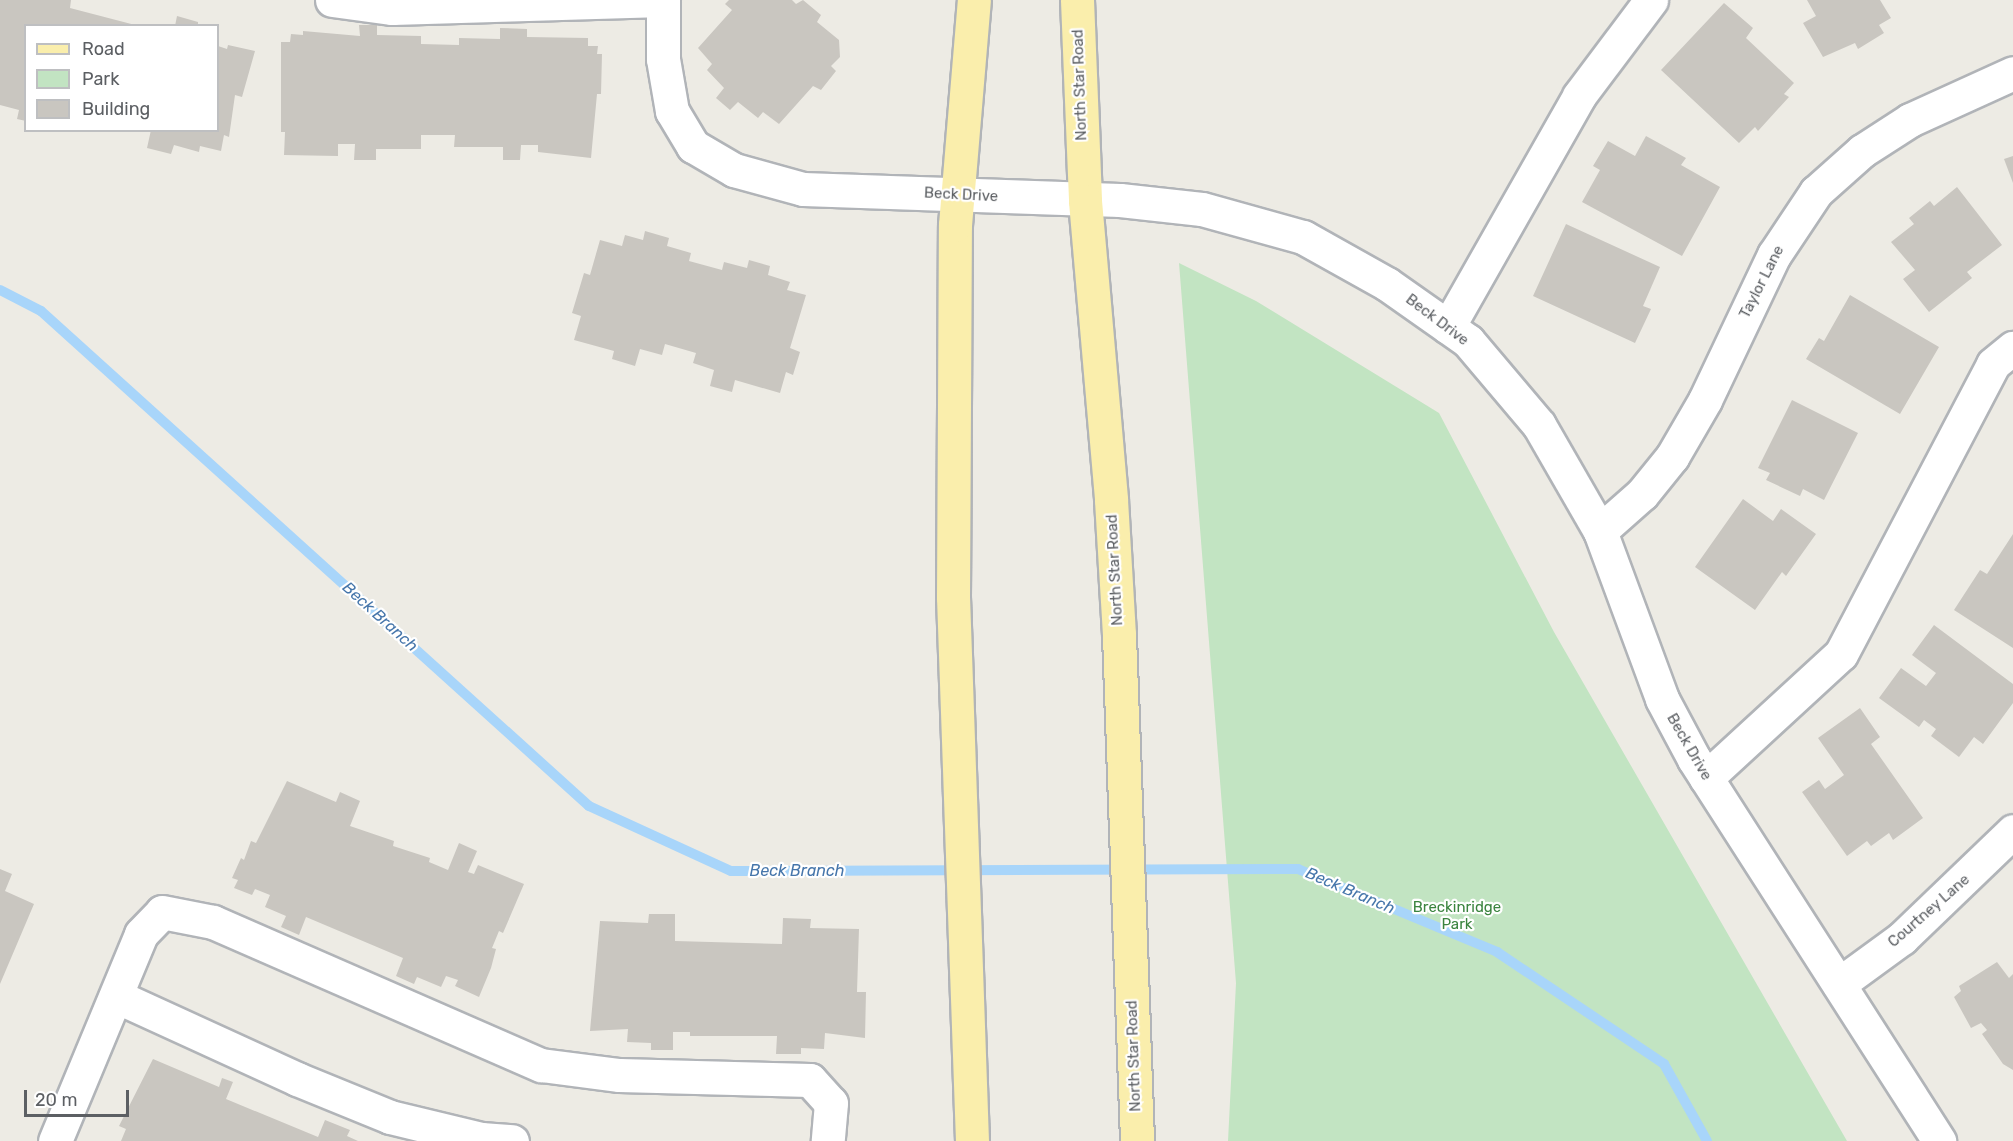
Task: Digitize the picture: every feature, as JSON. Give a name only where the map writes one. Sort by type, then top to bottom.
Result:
[{"type":"main road","points":[[972,1141],[953,597],[957,195],[974,0]]},
{"type":"main road","name":"North Star Road","points":[[1077,0],[1085,201],[1119,635],[1137,1141]]},
{"type":"street","points":[[332,0],[392,8],[663,0]]},
{"type":"street","name":"Beck Drive","points":[[663,0],[663,59],[672,111],[693,146],[734,170],[803,189],[1085,201],[1120,200],[1202,209],[1303,237],[1387,284],[1468,341],[1539,425],[1600,531],[1662,699],[1706,778],[1938,1141]]},
{"type":"street","points":[[1448,327],[1579,96],[1651,0]]},
{"type":"street","name":"Taylor Lane","points":[[1600,531],[1642,494],[1672,457],[1705,400],[1774,255],[1816,192],[1862,151],[1910,120],[2013,73]]},
{"type":"street","points":[[1706,778],[1841,654],[1993,364],[2013,348]]},
{"type":"street","name":"Courtney Lane","points":[[1839,984],[1902,938],[1962,884],[2013,831]]},
{"type":"street","points":[[55,1141],[141,934],[162,912],[213,922],[541,1065],[619,1075],[810,1080],[831,1103],[828,1141]]},
{"type":"street","points":[[116,996],[297,1079],[390,1117],[481,1139],[512,1141]]},
{"type":"green space","name":"Breckinridge Park","points":[[1179,263],[1256,301],[1439,413],[1554,632],[1847,1141],[1228,1141],[1236,983]]},
{"type":"building","points":[[0,0],[71,0],[70,8],[131,24],[24,24],[24,121],[17,119],[19,110],[0,105]]},
{"type":"building","points":[[729,0],[792,0],[796,4],[803,0],[821,15],[817,22],[839,40],[840,57],[831,66],[836,71],[821,90],[813,86],[779,124],[763,112],[758,118],[738,102],[730,110],[716,98],[724,88],[707,70],[712,64],[698,48],[732,10],[725,4]]},
{"type":"building","points":[[1807,0],[1880,0],[1891,18],[1879,25],[1884,33],[1858,49],[1855,43],[1823,57],[1803,23],[1816,16]]},
{"type":"building","points":[[1724,3],[1753,28],[1746,38],[1794,83],[1784,94],[1789,97],[1758,131],[1755,127],[1739,143],[1661,70]]},
{"type":"building","points":[[177,16],[198,22],[198,24],[175,24]]},
{"type":"building","points":[[359,25],[377,25],[377,35],[421,36],[421,44],[459,45],[459,38],[500,39],[500,28],[527,29],[527,37],[588,38],[588,46],[598,46],[597,54],[602,54],[601,94],[597,94],[591,158],[538,152],[538,145],[521,145],[520,160],[503,160],[503,147],[454,147],[455,135],[421,135],[421,149],[376,149],[376,160],[354,160],[355,144],[338,144],[338,156],[284,155],[285,132],[281,132],[281,42],[290,42],[291,34],[303,35],[303,31],[360,36]]},
{"type":"building","points":[[228,45],[255,51],[242,97],[235,95],[229,137],[224,135],[221,151],[200,146],[199,152],[174,145],[171,154],[147,148],[151,132],[219,132],[219,46],[227,49]]},
{"type":"building","points":[[1646,136],[1686,158],[1681,165],[1720,187],[1682,256],[1582,202],[1600,170],[1593,166],[1608,141],[1635,156]]},
{"type":"building","points":[[2013,156],[2013,183],[2004,159]]},
{"type":"building","points":[[1957,187],[2002,245],[1967,272],[1972,278],[1929,312],[1903,279],[1915,270],[1891,242],[1914,224],[1909,218],[1930,201],[1934,206]]},
{"type":"building","points":[[1566,224],[1660,267],[1643,306],[1651,309],[1635,343],[1533,296]]},
{"type":"building","points":[[645,231],[669,238],[667,246],[691,253],[689,261],[722,270],[724,262],[747,268],[749,260],[770,266],[768,275],[790,282],[787,290],[806,295],[790,348],[800,352],[793,375],[786,372],[780,393],[735,380],[732,392],[710,386],[714,370],[693,363],[696,353],[665,344],[662,355],[640,349],[635,366],[612,359],[614,351],[574,340],[581,316],[572,313],[584,273],[590,275],[600,240],[622,246],[625,235],[643,240]]},
{"type":"building","points":[[1850,295],[1939,347],[1900,414],[1806,359],[1819,338],[1824,341]]},
{"type":"building","points":[[1792,400],[1858,433],[1824,500],[1803,489],[1800,496],[1766,480],[1770,473],[1758,468]]},
{"type":"building","points":[[1743,499],[1773,521],[1781,509],[1816,534],[1786,576],[1782,572],[1755,610],[1695,567]]},
{"type":"building","points":[[2013,534],[2013,648],[1954,610],[1980,570],[1987,574]]},
{"type":"building","points":[[1934,625],[2013,684],[2013,703],[1983,744],[1974,737],[1959,757],[1931,736],[1936,729],[1924,720],[1919,727],[1879,698],[1901,668],[1926,686],[1936,673],[1912,655]]},
{"type":"building","points":[[1860,708],[1880,737],[1871,744],[1923,818],[1893,840],[1889,833],[1871,846],[1867,841],[1847,856],[1802,792],[1819,780],[1825,789],[1844,775],[1818,738]]},
{"type":"building","points":[[287,781],[336,802],[340,792],[360,801],[350,826],[394,841],[393,846],[430,858],[429,862],[448,870],[459,843],[477,851],[468,872],[474,874],[478,865],[524,884],[503,933],[499,931],[492,948],[496,949],[491,968],[479,997],[455,986],[458,980],[446,976],[441,987],[417,977],[414,984],[396,976],[403,958],[306,917],[299,935],[281,927],[286,916],[265,907],[270,895],[255,889],[252,895],[234,888],[238,880],[232,878],[241,858],[244,860],[251,841],[256,843]]},
{"type":"building","points":[[0,869],[12,874],[5,891],[34,904],[0,984]]},
{"type":"building","points":[[649,914],[675,914],[675,941],[782,944],[783,918],[811,919],[810,928],[859,929],[857,992],[866,992],[865,1038],[825,1033],[824,1049],[801,1048],[801,1054],[776,1054],[777,1036],[690,1036],[690,1032],[673,1032],[673,1050],[651,1050],[651,1043],[627,1042],[628,1029],[590,1031],[600,921],[648,923]]},
{"type":"building","points":[[1997,962],[2009,978],[2013,974],[2013,1070],[2003,1064],[1982,1034],[1987,1030],[1981,1023],[1971,1028],[1954,997],[1961,991],[1959,986]]},
{"type":"building","points":[[153,1059],[219,1087],[222,1078],[233,1082],[226,1099],[318,1137],[325,1120],[350,1130],[347,1136],[358,1141],[121,1141],[126,1129],[119,1126]]},
{"type":"waterway","name":"Beck Branch","points":[[0,290],[41,311],[589,806],[731,871],[1298,869],[1497,952],[1664,1064],[1707,1141]]}]
